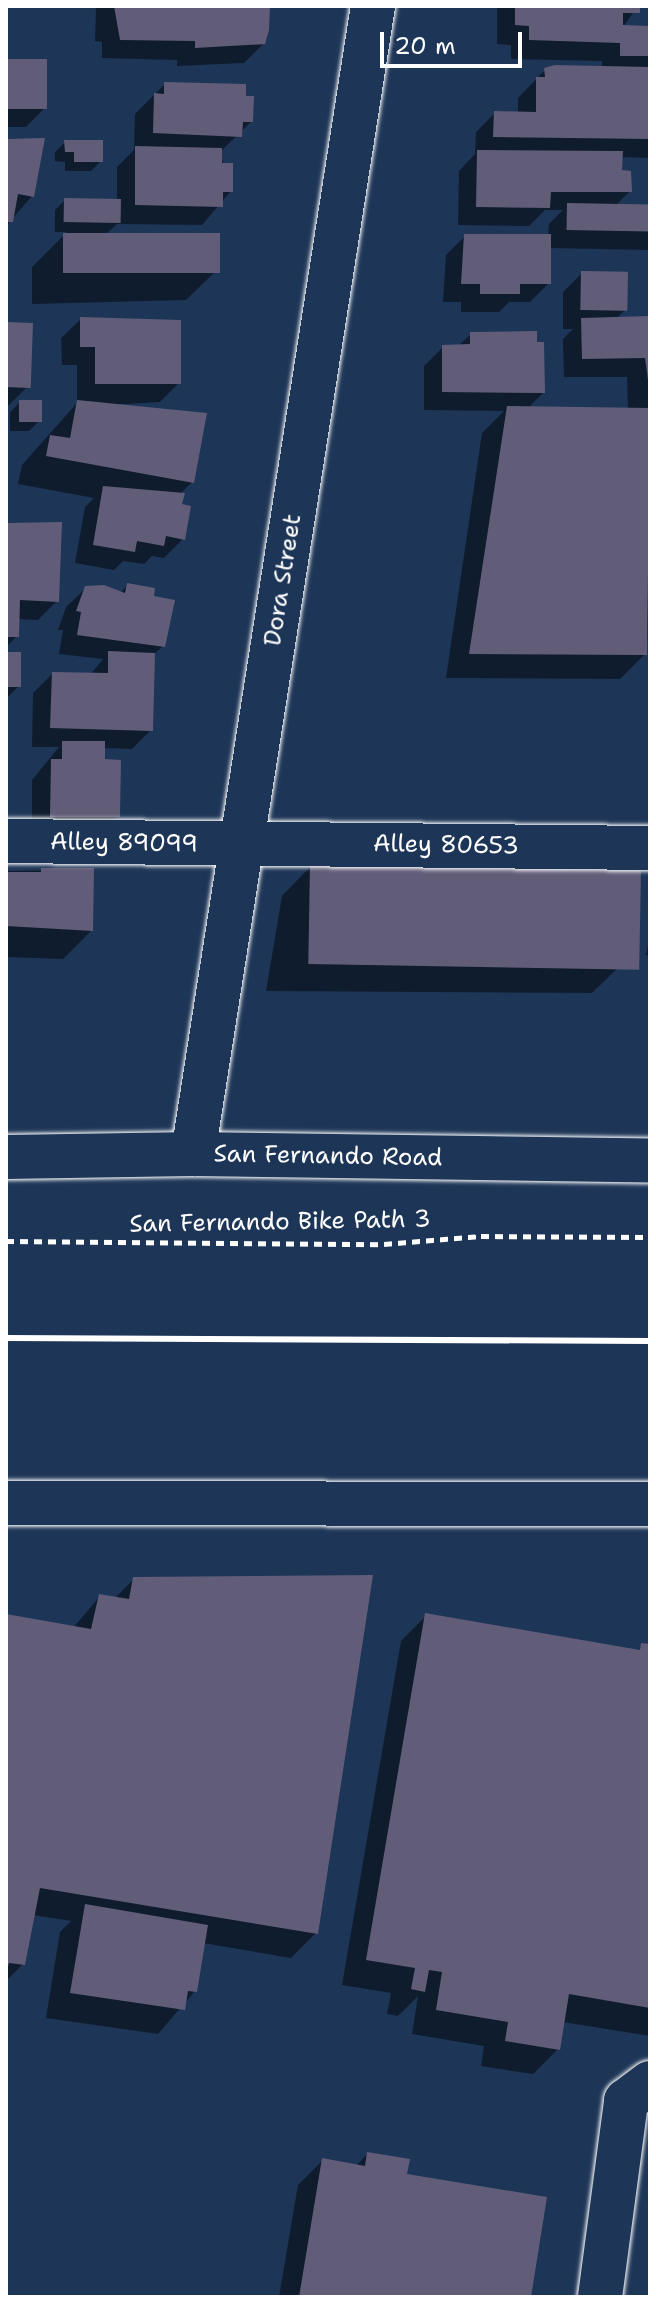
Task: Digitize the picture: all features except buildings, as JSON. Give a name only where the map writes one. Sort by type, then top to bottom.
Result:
[{"type":"street","name":"Dora Street","points":[[193,1154],[373,6]]},
{"type":"street","name":"Alley 89099","points":[[6,841],[241,846]]},
{"type":"street","name":"Alley 80653","points":[[241,846],[650,848]]},
{"type":"street","name":"San Fernando Road","points":[[6,1157],[193,1154],[650,1160]]},
{"type":"street","points":[[6,1503],[650,1504]]},
{"type":"street","points":[[600,2297],[626,2101],[650,2083]]},
{"type":"path","name":"San Fernando Bike Path 3","points":[[6,1241],[384,1244],[481,1236],[650,1237]]},
{"type":"railway","points":[[6,1338],[650,1341]]}]
